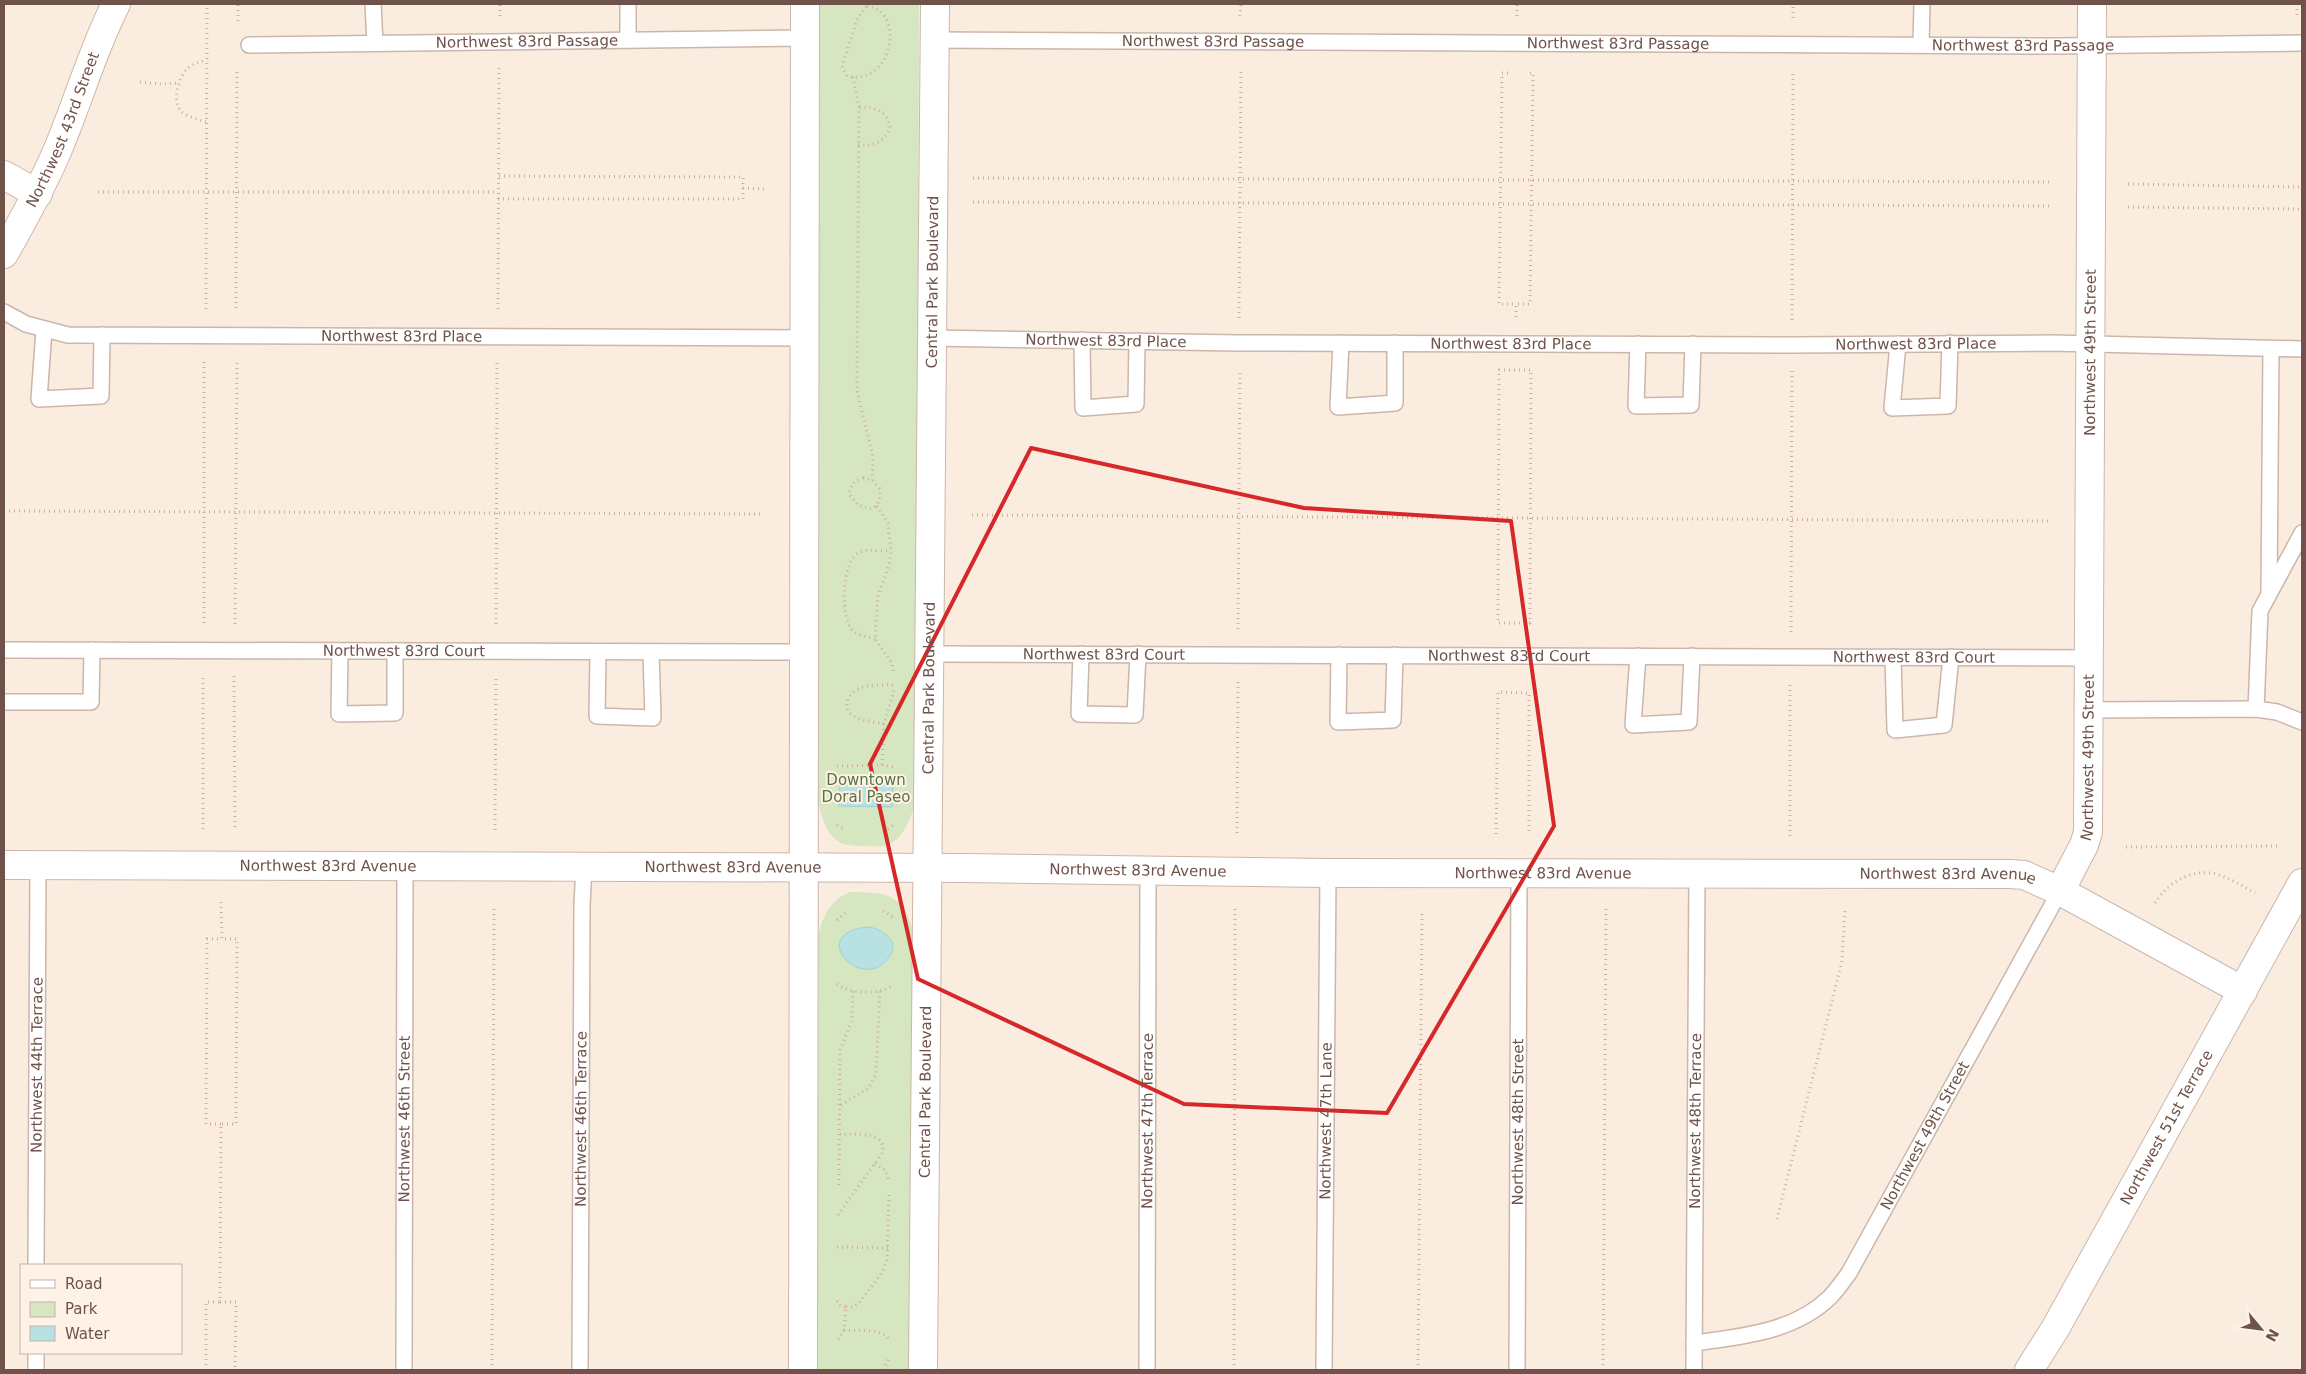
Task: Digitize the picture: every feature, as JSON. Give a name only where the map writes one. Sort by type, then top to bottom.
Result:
[{"type":"street","name":"Northwest 43rd Street","points":[[4,254],[38,194],[55,156],[104,26],[116,4]]},
{"type":"street","points":[[803,1370],[805,4]]},
{"type":"street","name":"Central Park Boulevard","points":[[923,1370],[935,4]]},
{"type":"street","name":"Northwest 49th Street","points":[[2060,891],[2081,851],[2088,832],[2092,4]]},
{"type":"street","points":[[4,175],[38,194]]},
{"type":"street","name":"Northwest 83rd Avenue","points":[[4,865],[804,868],[1519,874],[1697,872],[2010,874],[2024,875],[2060,891],[2242,991]]},
{"type":"street","name":"Northwest 51st Terrace","points":[[2029,1370],[2055,1329],[2302,884]]},
{"type":"lane","points":[[373,4],[375,43]]},
{"type":"lane","points":[[628,4],[628,40]]},
{"type":"lane","points":[[1921,44],[1922,4]]},
{"type":"lane","name":"Northwest 83rd Passage","points":[[248,45],[805,38]]},
{"type":"lane","name":"Northwest 83rd Passage","points":[[934,40],[2092,45],[2302,43]]},
{"type":"lane","name":"Northwest 83rd Place","points":[[4,312],[26,324],[68,335],[804,338]]},
{"type":"lane","points":[[44,330],[39,399],[102,396],[102,335]]},
{"type":"lane","name":"Northwest 83rd Place","points":[[931,338],[1395,344],[2090,344],[2302,349]]},
{"type":"lane","points":[[1082,340],[1083,408],[1136,404],[1137,342]]},
{"type":"lane","points":[[1341,343],[1338,407],[1395,403],[1395,344]]},
{"type":"lane","points":[[1898,344],[1892,408],[1948,406],[1950,343]]},
{"type":"lane","points":[[1638,344],[1636,406],[1691,405],[1693,344]]},
{"type":"lane","points":[[2269,592],[2271,349]]},
{"type":"lane","points":[[2256,710],[2260,611],[2302,533]]},
{"type":"lane","name":"Northwest 83rd Court","points":[[4,650],[804,652]]},
{"type":"lane","points":[[4,702],[91,702],[92,650]]},
{"type":"lane","points":[[340,651],[339,714],[395,713],[395,652]]},
{"type":"lane","points":[[598,652],[597,716],[653,718],[651,652]]},
{"type":"lane","name":"Northwest 83rd Court","points":[[929,654],[2090,658]]},
{"type":"lane","points":[[1081,654],[1079,714],[1135,715],[1138,654]]},
{"type":"lane","points":[[1339,655],[1338,722],[1393,720],[1395,655]]},
{"type":"lane","points":[[1638,656],[1633,725],[1689,722],[1692,656]]},
{"type":"lane","points":[[1893,657],[1895,730],[1944,725],[1951,657]]},
{"type":"lane","points":[[2088,710],[2256,710],[2276,712],[2302,722]]},
{"type":"lane","name":"Northwest 44th Terrace","points":[[36,1264],[38,865]]},
{"type":"lane","name":"Northwest 46th Street","points":[[404,1370],[405,867]]},
{"type":"lane","name":"Northwest 46th Terrace","points":[[580,1370],[582,914],[584,867]]},
{"type":"lane","name":"Northwest 47th Terrace","points":[[1147,1370],[1148,872]]},
{"type":"lane","name":"Northwest 48th Terrace","points":[[1694,1370],[1697,872]]},
{"type":"lane","name":"Northwest 47th Lane","points":[[1324,1370],[1328,873]]},
{"type":"lane","name":"Northwest 48th Street","points":[[1517,1370],[1519,874]]},
{"type":"lane","name":"Northwest 49th Street","points":[[1694,1343],[1743,1337],[1771,1329],[1805,1316],[1830,1297],[1844,1279],[2060,891]]},
{"type":"lane","points":[[36,1354],[36,1370]]},
{"type":"path","points":[[206,319],[207,4]]},
{"type":"path","points":[[238,4],[238,24]]},
{"type":"path","points":[[2297,4],[2298,20]]},
{"type":"path","points":[[867,5],[882,12],[887,19],[890,29],[887,56],[876,71],[854,77],[847,76],[842,66],[858,18],[867,5]]},
{"type":"path","points":[[206,122],[190,117],[177,106],[179,83],[184,72],[190,67],[207,60]]},
{"type":"path","points":[[236,310],[237,63]]},
{"type":"path","points":[[1239,322],[1240,65]]},
{"type":"path","points":[[498,311],[499,68]]},
{"type":"path","points":[[1792,326],[1793,70]]},
{"type":"path","points":[[1517,72],[1502,73],[1499,304],[1530,304],[1533,73],[1525,72]]},
{"type":"path","points":[[854,77],[859,107],[857,391],[873,456],[872,480]]},
{"type":"path","points":[[140,82],[179,83]]},
{"type":"path","points":[[858,145],[872,146],[878,143],[890,129],[889,121],[885,114],[870,107],[859,107]]},
{"type":"path","points":[[498,176],[743,177],[743,199],[498,199]]},
{"type":"path","points":[[973,178],[2053,182]]},
{"type":"path","points":[[2128,184],[2302,187]]},
{"type":"path","points":[[743,188],[764,189]]},
{"type":"path","points":[[98,192],[498,192]]},
{"type":"path","points":[[973,202],[2053,206]]},
{"type":"path","points":[[2128,207],[2302,209]]},
{"type":"path","points":[[1516,304],[1516,326]]},
{"type":"path","points":[[235,625],[237,352]]},
{"type":"path","points":[[496,626],[497,354]]},
{"type":"path","points":[[204,361],[204,624]]},
{"type":"path","points":[[1238,636],[1240,367]]},
{"type":"path","points":[[1499,370],[1531,370],[1530,623],[1498,623],[1498,518],[1499,370]]},
{"type":"path","points":[[1791,639],[1792,370]]},
{"type":"path","points":[[863,478],[872,480],[880,489],[880,499],[877,506],[872,509],[858,505],[849,494],[850,487],[855,481],[863,478]]},
{"type":"path","points":[[877,506],[888,523],[891,551],[889,566],[878,595],[875,638],[892,663],[894,684],[884,724],[882,765]]},
{"type":"path","points":[[4,511],[763,514]]},
{"type":"path","points":[[972,516],[2052,521]]},
{"type":"path","points":[[875,638],[864,637],[854,631],[847,621],[846,576],[848,564],[860,552],[891,551]]},
{"type":"path","points":[[203,668],[203,829]]},
{"type":"path","points":[[234,668],[235,829]]},
{"type":"path","points":[[495,830],[496,669]]},
{"type":"path","points":[[1790,674],[1790,836]]},
{"type":"path","points":[[1237,833],[1238,681]]},
{"type":"path","points":[[884,724],[853,716],[848,711],[849,697],[862,688],[894,684]]},
{"type":"path","points":[[1496,834],[1498,692],[1529,692],[1529,835]]},
{"type":"path","points":[[831,772],[839,765],[882,765],[897,768]]},
{"type":"path","points":[[888,829],[895,824],[899,817]]},
{"type":"path","points":[[832,818],[837,825],[844,829]]},
{"type":"path","points":[[2126,846],[2281,846]]},
{"type":"path","points":[[2155,903],[2168,887],[2180,879],[2197,874],[2214,874],[2227,878],[2255,893]]},
{"type":"path","points":[[221,902],[222,939]]},
{"type":"path","points":[[492,1370],[494,905]]},
{"type":"path","points":[[1603,1370],[1606,908]]},
{"type":"path","points":[[1234,1370],[1235,909]]},
{"type":"path","points":[[1418,1370],[1422,910]]},
{"type":"path","points":[[1777,1219],[1842,961],[1845,910]]},
{"type":"path","points":[[833,925],[848,911]]},
{"type":"path","points":[[883,911],[897,920]]},
{"type":"path","points":[[207,939],[222,939],[237,939],[236,1124],[206,1124],[207,939]]},
{"type":"path","points":[[835,982],[854,991],[880,991],[895,983]]},
{"type":"path","points":[[839,1188],[840,1050],[852,1020],[854,991]]},
{"type":"path","points":[[840,1106],[869,1088],[876,1074],[880,991]]},
{"type":"path","points":[[220,1302],[221,1124]]},
{"type":"path","points":[[838,1215],[883,1152],[884,1145],[881,1139],[875,1136],[840,1134]]},
{"type":"path","points":[[835,1296],[839,1304],[846,1307],[853,1307],[859,1303],[882,1273],[887,1260],[889,1178],[885,1170],[875,1164]]},
{"type":"path","points":[[838,1223],[839,1206]]},
{"type":"path","points":[[836,1257],[837,1239]]},
{"type":"path","points":[[837,1247],[888,1248]]},
{"type":"path","points":[[206,1370],[206,1302],[236,1302],[236,1370]]},
{"type":"path","points":[[838,1341],[844,1330],[846,1307]]},
{"type":"path","points":[[844,1330],[880,1332],[887,1335],[891,1341]]},
{"type":"path","points":[[884,1370],[891,1350]]},
{"type":"highlighted area","points":[[1031,448],[1304,508],[1511,521],[1554,826],[1387,1113],[1184,1104],[918,979],[870,764]]},
{"type":"green space","name":"Downtown Doral Paseo","points":[[820,4],[919,4],[916,798],[910,820],[901,834],[890,844],[881,846],[852,846],[837,841],[830,834],[825,824],[817,796]]},
{"type":"green space","points":[[851,892],[878,894],[895,899],[906,914],[915,940],[913,1370],[814,1370],[816,943],[823,919],[831,906],[843,895]]},
{"type":"water","points":[[840,777],[893,778],[892,807],[839,806]]},
{"type":"water","points":[[870,927],[889,937],[893,951],[879,967],[866,969],[854,966],[845,958],[840,949],[841,939],[851,931]]}]
